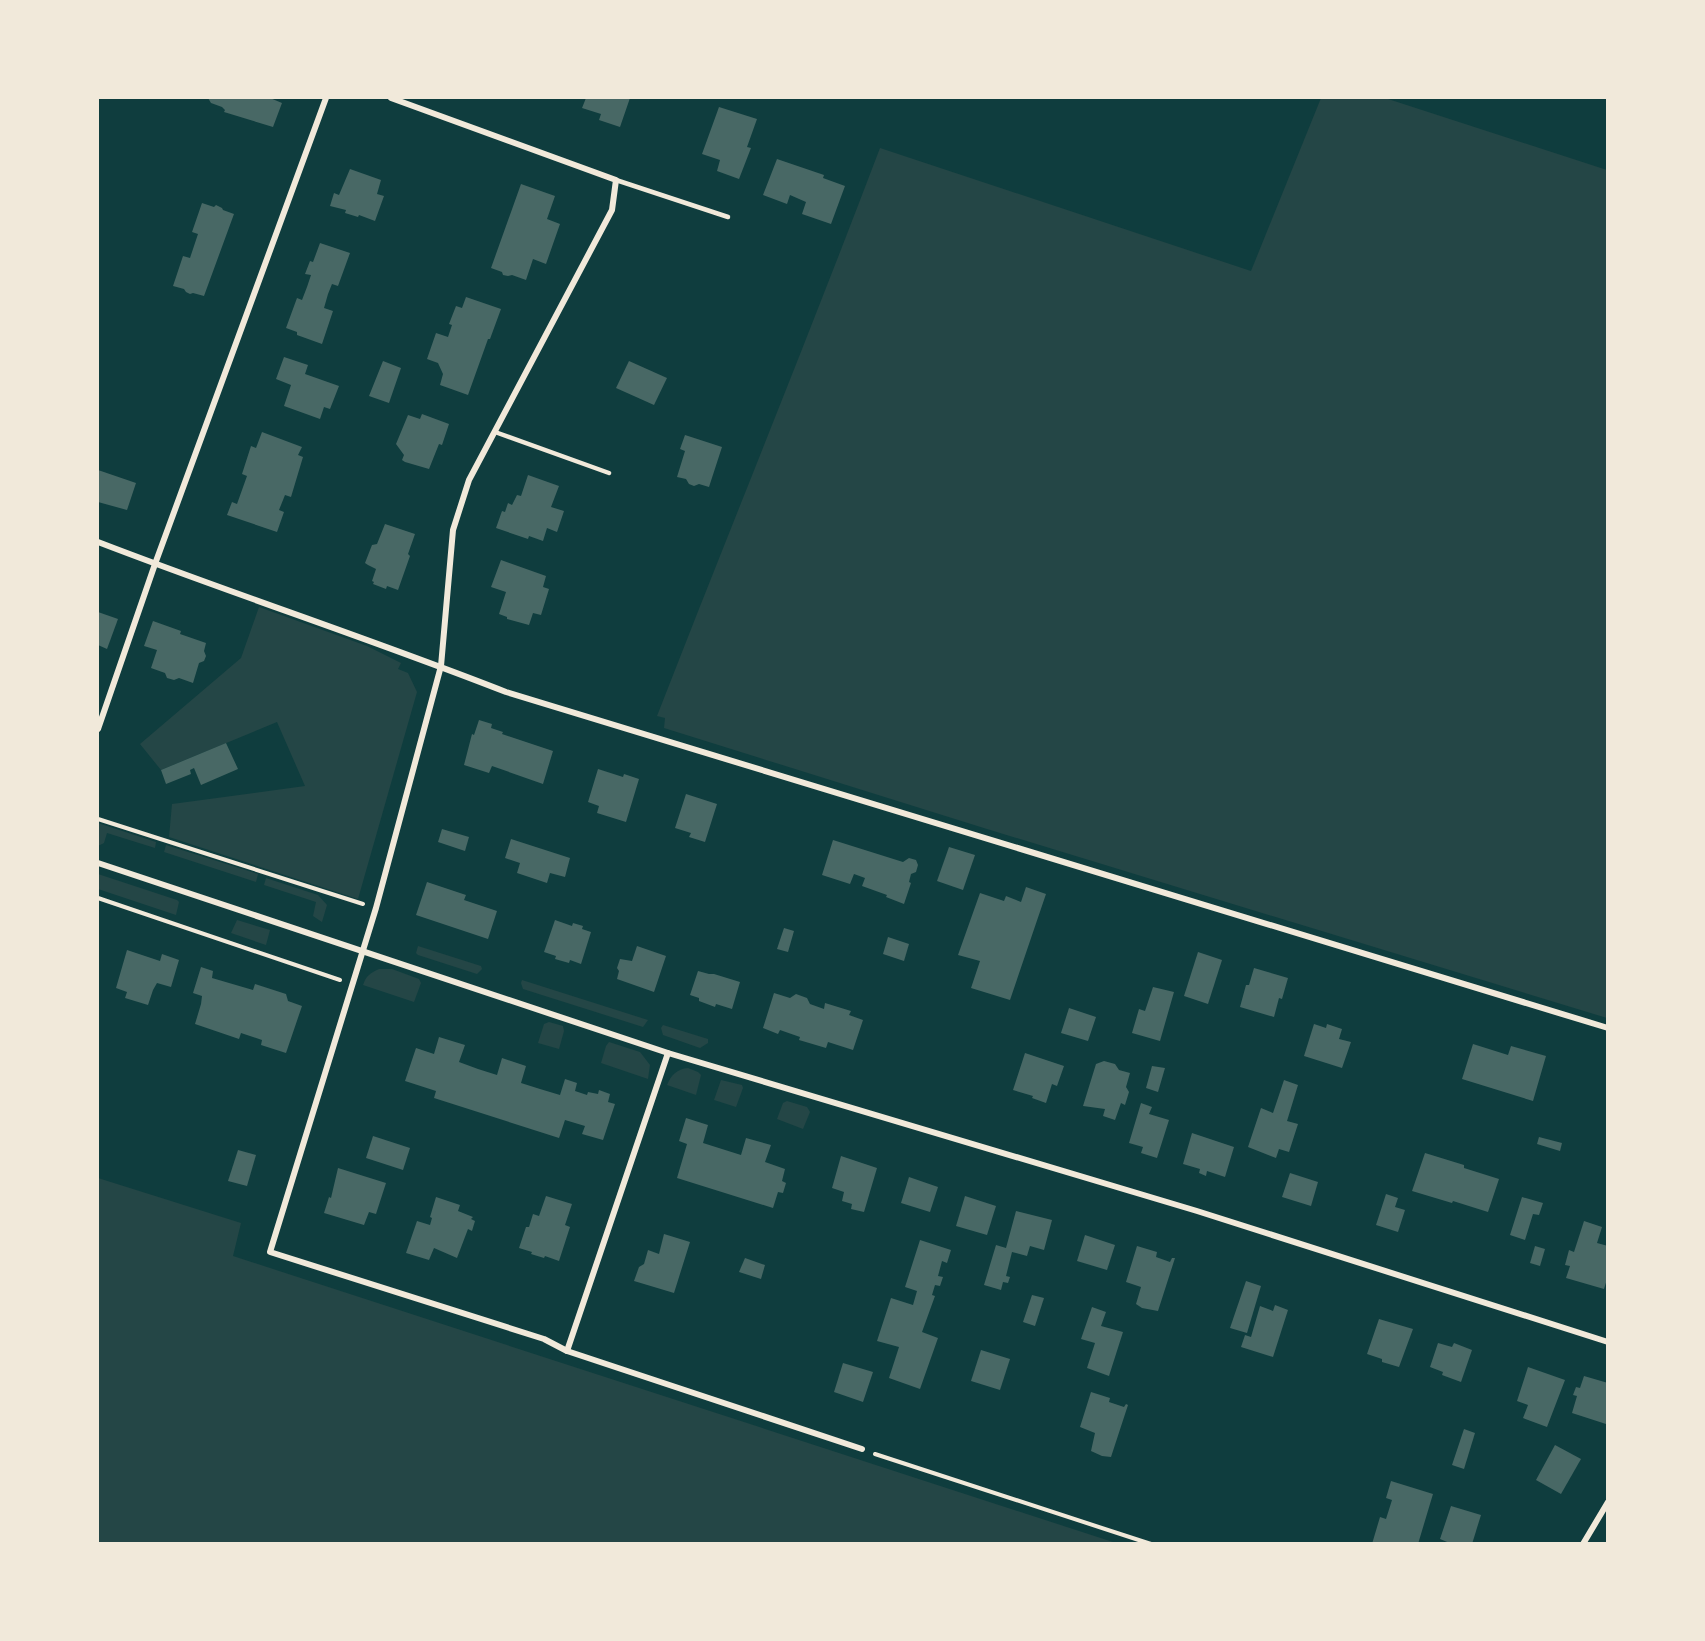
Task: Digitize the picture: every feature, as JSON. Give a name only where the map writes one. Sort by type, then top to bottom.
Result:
[{"type":"street","points":[[98,729],[155,564],[326,98]]},
{"type":"street","points":[[391,98],[616,180],[612,210],[469,480],[453,530],[441,666],[375,908],[270,1252],[544,1339],[567,1351],[862,1449]]},
{"type":"street","points":[[98,542],[441,666],[506,692],[1608,1028]]},
{"type":"street","points":[[98,863],[668,1053],[1197,1211],[1608,1342]]},
{"type":"street","points":[[567,1351],[668,1053]]},
{"type":"street","points":[[1583,1544],[1608,1502]]},
{"type":"lane","points":[[616,180],[728,217]]},
{"type":"lane","points":[[495,432],[609,473]]},
{"type":"path","points":[[98,819],[375,908]]},
{"type":"path","points":[[98,898],[352,984]]},
{"type":"path","points":[[862,1449],[1151,1544]]},
{"type":"shaded area","points":[[1321,98],[1385,98],[1607,170],[1607,1018],[664,728],[665,718],[657,716],[880,148],[1251,271]]},
{"type":"shaded area","points":[[259,607],[367,646],[401,663],[398,669],[408,673],[417,692],[358,899],[169,837],[172,804],[305,786],[277,722],[161,770],[140,744],[241,658]]},
{"type":"shaded area","points":[[98,823],[156,842],[155,848],[107,833],[104,843],[98,846]]},
{"type":"shaded area","points":[[166,845],[258,874],[256,882],[164,852]]},
{"type":"shaded area","points":[[98,874],[177,900],[179,902],[176,915],[98,889]]},
{"type":"shaded area","points":[[266,878],[318,895],[327,905],[322,922],[313,916],[316,902],[264,885]]},
{"type":"shaded area","points":[[237,920],[270,930],[266,945],[231,933]]},
{"type":"shaded area","points":[[418,946],[481,966],[482,969],[477,974],[418,955],[416,953]]},
{"type":"shaded area","points":[[379,969],[392,969],[419,979],[421,983],[414,1002],[363,985],[369,975]]},
{"type":"shaded area","points":[[522,980],[648,1020],[643,1027],[523,989]]},
{"type":"shaded area","points":[[549,1022],[563,1026],[564,1031],[559,1049],[538,1043],[544,1024]]},
{"type":"shaded area","points":[[663,1025],[708,1039],[708,1043],[700,1048],[663,1035],[661,1028]]},
{"type":"shaded area","points":[[609,1042],[640,1052],[650,1065],[648,1079],[601,1063]]},
{"type":"shaded area","points":[[688,1068],[701,1075],[696,1095],[667,1085],[675,1073]]},
{"type":"shaded area","points":[[721,1080],[742,1085],[736,1107],[714,1100]]},
{"type":"shaded area","points":[[787,1101],[807,1107],[810,1112],[803,1129],[777,1119],[783,1103]]},
{"type":"shaded area","points":[[98,1178],[241,1223],[233,1256],[1116,1543],[98,1543]]},
{"type":"building","points":[[208,98],[270,98],[282,103],[273,127],[224,112],[222,107],[211,103]]},
{"type":"building","points":[[586,98],[630,98],[620,127],[599,120],[601,114],[582,108]]},
{"type":"building","points":[[719,107],[757,119],[747,147],[751,148],[739,179],[717,171],[720,160],[702,154]]},
{"type":"building","points":[[777,159],[824,175],[823,178],[845,186],[831,224],[802,214],[806,202],[790,195],[787,204],[763,195]]},
{"type":"building","points":[[350,169],[381,180],[377,194],[384,196],[375,221],[345,213],[346,210],[330,206],[334,193],[339,195]]},
{"type":"building","points":[[521,184],[555,196],[547,219],[560,224],[546,264],[533,259],[526,280],[512,275],[503,275],[502,272],[491,268]]},
{"type":"building","points":[[202,203],[214,207],[216,205],[234,214],[204,296],[190,294],[184,289],[173,286],[183,256],[190,258],[198,234],[192,232]]},
{"type":"building","points":[[320,243],[350,253],[338,286],[332,284],[328,294],[324,308],[333,311],[322,344],[297,335],[297,332],[286,328],[297,298],[302,300],[311,275],[305,274],[310,261],[313,262]]},
{"type":"building","points":[[466,297],[501,309],[468,395],[440,385],[443,374],[438,363],[427,359],[436,333],[448,337],[452,325],[449,324],[456,306],[462,308]]},
{"type":"building","points":[[284,357],[308,365],[305,374],[339,386],[330,409],[324,407],[320,419],[284,406],[291,385],[276,379]]},
{"type":"building","points":[[383,361],[401,368],[389,403],[369,396]]},
{"type":"building","points":[[629,361],[667,378],[654,405],[616,388]]},
{"type":"building","points":[[422,414],[449,424],[442,445],[439,444],[429,469],[402,460],[404,455],[396,444],[408,415],[420,419]]},
{"type":"building","points":[[262,432],[302,447],[298,455],[303,457],[291,497],[285,495],[279,510],[284,512],[277,532],[227,515],[232,502],[237,504],[247,476],[242,474],[251,446],[256,448]]},
{"type":"building","points":[[685,435],[722,447],[709,487],[699,484],[694,486],[686,479],[677,477],[685,451],[680,449]]},
{"type":"building","points":[[98,470],[136,483],[127,510],[98,502]]},
{"type":"building","points":[[528,475],[559,486],[551,507],[564,511],[557,532],[547,528],[543,541],[529,536],[528,539],[496,528],[502,511],[505,512],[508,503],[512,505],[517,495],[521,496]]},
{"type":"building","points":[[385,524],[415,534],[398,590],[387,586],[386,589],[373,584],[376,569],[365,563],[372,545],[377,544]]},
{"type":"building","points":[[501,560],[546,576],[543,587],[549,589],[541,615],[533,613],[529,625],[507,619],[499,614],[506,592],[491,587]]},
{"type":"building","points":[[98,612],[118,619],[107,649],[98,645]]},
{"type":"building","points":[[153,621],[206,643],[204,651],[206,656],[204,661],[199,663],[193,683],[179,678],[174,680],[167,678],[165,673],[151,668],[157,650],[144,646]]},
{"type":"building","points":[[479,720],[492,724],[491,728],[503,732],[502,734],[553,751],[543,784],[492,766],[489,773],[464,765],[472,734],[474,735]]},
{"type":"building","points":[[226,743],[238,769],[201,785],[194,768],[190,770],[191,774],[166,784],[161,770]]},
{"type":"building","points":[[598,769],[623,777],[624,774],[639,779],[626,822],[597,813],[599,806],[588,802]]},
{"type":"building","points":[[686,794],[717,804],[705,842],[689,837],[691,833],[675,828]]},
{"type":"building","points":[[442,829],[469,837],[465,851],[438,842]]},
{"type":"building","points":[[511,839],[570,858],[565,877],[550,873],[547,883],[517,873],[520,863],[505,858]]},
{"type":"building","points":[[833,840],[903,862],[909,858],[916,860],[918,865],[916,872],[911,874],[909,882],[911,883],[904,904],[862,886],[865,878],[854,874],[850,884],[822,875]]},
{"type":"building","points":[[949,847],[975,855],[963,890],[937,881]]},
{"type":"building","points":[[427,882],[466,895],[464,900],[497,911],[488,939],[416,915]]},
{"type":"building","points":[[1026,887],[1046,894],[1010,1000],[971,988],[980,961],[958,955],[980,893],[1004,901],[1006,896],[1021,902]]},
{"type":"building","points":[[555,920],[572,926],[573,923],[583,926],[582,929],[591,932],[581,964],[570,960],[569,963],[555,959],[556,956],[544,952]]},
{"type":"building","points":[[784,928],[794,931],[788,952],[777,949]]},
{"type":"building","points":[[888,937],[909,944],[904,961],[883,954]]},
{"type":"building","points":[[637,946],[666,956],[654,992],[617,979],[620,959],[632,961]]},
{"type":"building","points":[[127,950],[160,961],[162,954],[179,960],[171,987],[157,983],[148,1005],[125,998],[127,992],[116,988]]},
{"type":"building","points":[[1198,952],[1222,960],[1208,1004],[1184,996]]},
{"type":"building","points":[[201,967],[213,971],[212,978],[253,990],[255,984],[286,994],[288,1001],[302,1006],[286,1053],[261,1045],[262,1040],[241,1033],[239,1039],[195,1024],[202,996],[193,993]]},
{"type":"building","points":[[1254,968],[1288,978],[1274,1017],[1240,1007]]},
{"type":"building","points":[[698,971],[740,982],[732,1009],[716,1004],[715,1007],[690,995]]},
{"type":"building","points":[[1153,987],[1174,992],[1160,1041],[1132,1033],[1139,1009],[1145,1011]]},
{"type":"building","points":[[774,993],[790,998],[796,994],[807,998],[810,1004],[824,1009],[825,1003],[851,1011],[849,1015],[863,1020],[853,1050],[828,1042],[826,1048],[799,1040],[800,1037],[780,1030],[778,1034],[763,1028]]},
{"type":"building","points":[[1069,1008],[1096,1017],[1088,1041],[1061,1033]]},
{"type":"building","points":[[1314,1024],[1326,1028],[1327,1024],[1342,1029],[1339,1039],[1351,1042],[1342,1068],[1304,1056]]},
{"type":"building","points":[[439,1037],[465,1045],[459,1062],[478,1069],[497,1075],[502,1058],[526,1066],[521,1083],[560,1095],[565,1079],[577,1083],[575,1091],[587,1095],[588,1092],[598,1094],[599,1090],[610,1094],[608,1102],[615,1104],[603,1140],[582,1134],[585,1126],[565,1120],[559,1138],[434,1098],[436,1091],[405,1081],[416,1048],[434,1054]]},
{"type":"building","points":[[1473,1044],[1508,1055],[1511,1046],[1546,1056],[1533,1101],[1462,1079]]},
{"type":"building","points":[[1025,1053],[1064,1066],[1057,1086],[1052,1084],[1046,1103],[1013,1090]]},
{"type":"building","points":[[1104,1061],[1115,1064],[1119,1070],[1130,1073],[1126,1087],[1129,1092],[1125,1105],[1121,1103],[1115,1120],[1103,1116],[1105,1109],[1083,1106],[1096,1064]]},
{"type":"building","points":[[1152,1066],[1165,1068],[1158,1092],[1146,1088]]},
{"type":"building","points":[[1284,1080],[1298,1085],[1287,1121],[1298,1124],[1289,1152],[1279,1149],[1276,1158],[1248,1147],[1261,1108],[1273,1113]]},
{"type":"building","points":[[1141,1103],[1152,1107],[1149,1114],[1169,1120],[1157,1158],[1141,1153],[1143,1147],[1129,1143]]},
{"type":"building","points":[[686,1118],[708,1125],[703,1143],[741,1155],[746,1138],[771,1145],[765,1162],[785,1169],[782,1181],[786,1183],[783,1193],[778,1192],[773,1208],[677,1178],[687,1144],[679,1141]]},
{"type":"building","points":[[1192,1133],[1234,1147],[1225,1177],[1207,1171],[1206,1176],[1199,1173],[1200,1169],[1183,1164]]},
{"type":"building","points":[[373,1136],[410,1148],[403,1170],[366,1158]]},
{"type":"building","points":[[1539,1137],[1562,1143],[1560,1151],[1537,1144]]},
{"type":"building","points":[[238,1150],[256,1155],[247,1186],[228,1181]]},
{"type":"building","points":[[1425,1153],[1499,1179],[1488,1212],[1412,1191]]},
{"type":"building","points":[[841,1156],[877,1168],[864,1212],[851,1209],[852,1204],[842,1201],[844,1192],[832,1188]]},
{"type":"building","points":[[338,1168],[386,1183],[376,1214],[369,1212],[364,1225],[324,1213],[329,1197],[331,1198]]},
{"type":"building","points":[[1290,1173],[1318,1182],[1311,1206],[1282,1197]]},
{"type":"building","points":[[909,1177],[938,1187],[930,1212],[901,1203]]},
{"type":"building","points":[[1386,1194],[1398,1198],[1395,1207],[1405,1210],[1398,1232],[1376,1225]]},
{"type":"building","points":[[546,1196],[572,1204],[565,1225],[570,1227],[559,1261],[531,1254],[532,1252],[519,1248],[526,1227],[529,1227],[533,1214],[539,1216]]},
{"type":"building","points":[[965,1196],[996,1206],[987,1235],[956,1226]]},
{"type":"building","points":[[436,1197],[460,1205],[458,1211],[473,1217],[471,1219],[475,1221],[472,1231],[468,1229],[457,1258],[434,1248],[429,1260],[406,1253],[417,1221],[430,1225]]},
{"type":"building","points":[[1522,1197],[1543,1203],[1539,1215],[1533,1214],[1525,1240],[1510,1235]]},
{"type":"building","points":[[1016,1211],[1052,1220],[1044,1250],[1030,1246],[1027,1256],[1012,1252],[1006,1276],[1010,1277],[1008,1283],[1003,1282],[1001,1290],[984,1285],[996,1245],[1006,1248]]},
{"type":"building","points":[[1584,1221],[1602,1227],[1597,1243],[1608,1246],[1608,1276],[1604,1289],[1566,1278],[1570,1266],[1565,1265],[1569,1250],[1574,1252]]},
{"type":"building","points":[[664,1234],[690,1242],[674,1293],[634,1281],[639,1267],[644,1264],[648,1250],[659,1254]]},
{"type":"building","points":[[1085,1235],[1115,1245],[1107,1270],[1077,1261]]},
{"type":"building","points":[[920,1240],[951,1250],[947,1263],[942,1261],[938,1276],[943,1277],[940,1286],[935,1285],[932,1295],[935,1296],[922,1332],[938,1338],[920,1389],[889,1378],[899,1347],[877,1341],[891,1298],[913,1305],[917,1291],[905,1287]]},
{"type":"building","points":[[1137,1246],[1157,1252],[1156,1257],[1170,1262],[1172,1258],[1175,1258],[1158,1311],[1142,1308],[1136,1304],[1141,1287],[1126,1282]]},
{"type":"building","points":[[1535,1246],[1545,1249],[1540,1266],[1530,1263]]},
{"type":"building","points":[[745,1258],[765,1265],[761,1279],[739,1272]]},
{"type":"building","points":[[1246,1281],[1261,1286],[1247,1333],[1230,1328]]},
{"type":"building","points":[[1032,1295],[1044,1298],[1035,1326],[1023,1322]]},
{"type":"building","points":[[1275,1305],[1288,1310],[1273,1357],[1241,1347],[1245,1335],[1251,1337],[1260,1306],[1273,1311]]},
{"type":"building","points":[[1092,1307],[1106,1312],[1101,1326],[1123,1332],[1109,1376],[1087,1368],[1095,1343],[1081,1339]]},
{"type":"building","points":[[1379,1319],[1413,1329],[1399,1367],[1367,1354]]},
{"type":"building","points":[[1438,1343],[1452,1347],[1454,1343],[1472,1350],[1461,1382],[1442,1375],[1443,1372],[1430,1367]]},
{"type":"building","points":[[981,1350],[1010,1359],[1000,1390],[971,1381]]},
{"type":"building","points":[[843,1363],[873,1372],[863,1402],[834,1392]]},
{"type":"building","points":[[1528,1367],[1565,1380],[1547,1427],[1523,1418],[1528,1405],[1517,1401]]},
{"type":"building","points":[[1584,1376],[1608,1383],[1606,1424],[1572,1413],[1577,1396],[1573,1395],[1576,1387],[1580,1388]]},
{"type":"building","points":[[1091,1392],[1110,1398],[1109,1402],[1124,1407],[1128,1405],[1111,1457],[1091,1451],[1095,1433],[1080,1427]]},
{"type":"building","points":[[1464,1429],[1475,1433],[1464,1469],[1452,1465]]},
{"type":"building","points":[[1555,1445],[1581,1459],[1561,1494],[1536,1480]]},
{"type":"building","points":[[1391,1481],[1433,1494],[1418,1544],[1402,1542],[1402,1544],[1372,1544],[1380,1517],[1386,1519],[1392,1500],[1386,1498]]},
{"type":"building","points":[[1451,1506],[1481,1515],[1472,1544],[1452,1544],[1440,1539]]}]
